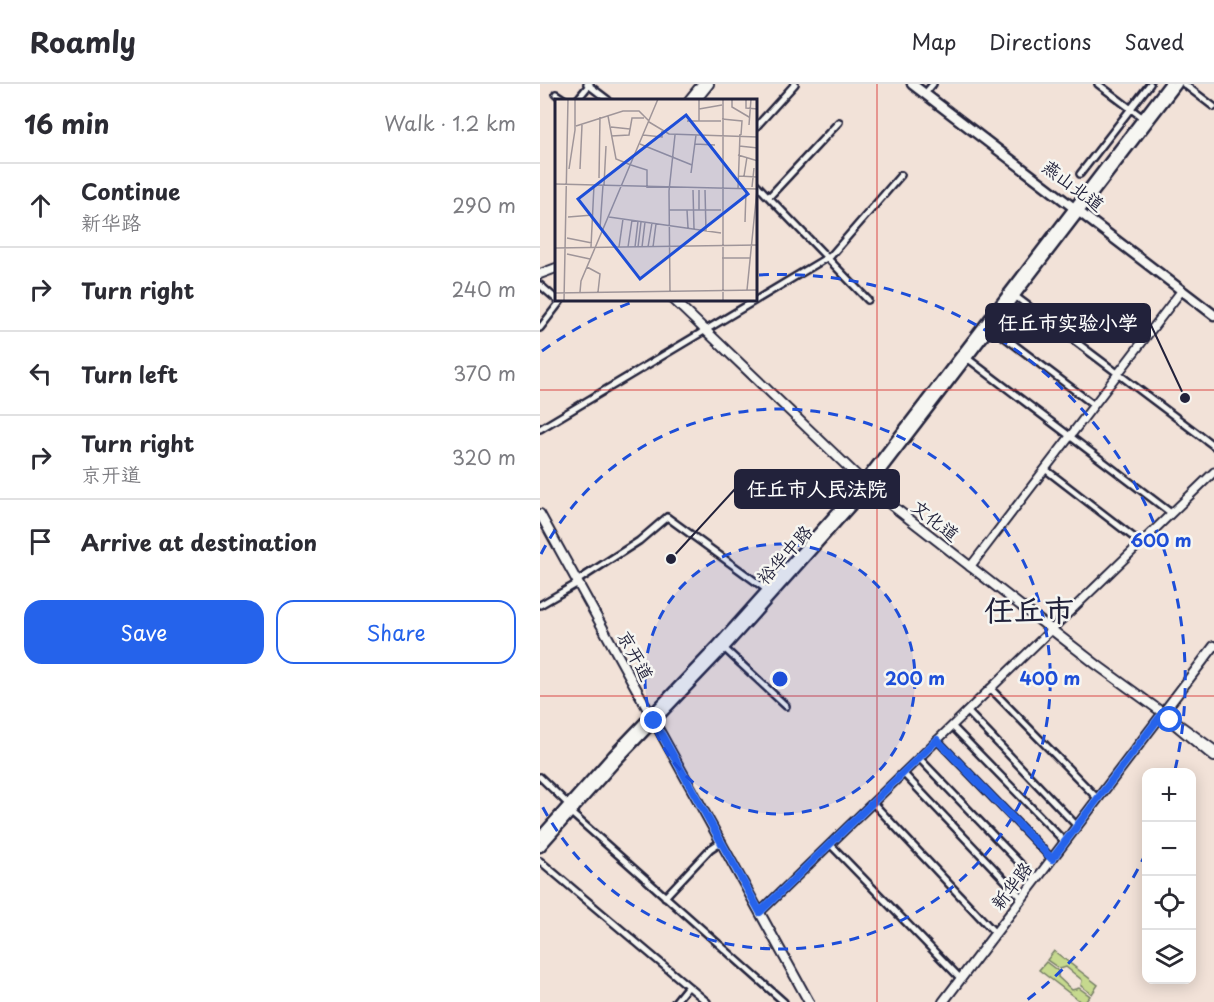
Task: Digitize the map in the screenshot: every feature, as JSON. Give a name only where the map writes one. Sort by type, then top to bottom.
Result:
[{"type":"main road","points":[[690,99],[702,84]]},
{"type":"main road","points":[[697,99],[709,84]]},
{"type":"main road","name":"燕山北道","points":[[912,84],[1214,308]]},
{"type":"main road","points":[[1079,207],[1169,84]]},
{"type":"main road","points":[[1079,207],[1177,84]]},
{"type":"main road","name":"燕山北道","points":[[927,86],[1214,315]]},
{"type":"main road","name":"裕华中路","points":[[652,718],[724,648],[865,485],[1015,296],[1079,207]]},
{"type":"main road","name":"裕华中路","points":[[540,837],[865,485],[1079,207]]},
{"type":"main road","points":[[540,274],[555,267]]},
{"type":"main road","name":"文化道","points":[[676,302],[865,485],[1051,630],[1170,720],[1214,750]]},
{"type":"main road","name":"京开道","points":[[540,514],[809,1002]]},
{"type":"main road","name":"新华路","points":[[943,1002],[1214,646]]},
{"type":"main road","name":"文化道","points":[[1170,720],[1214,757]]},
{"type":"main road","name":"裕华中路","points":[[540,847],[569,808]]},
{"type":"street","points":[[578,99],[589,84],[607,99]]},
{"type":"street","points":[[758,125],[795,84]]},
{"type":"street","points":[[1098,84],[1143,118]]},
{"type":"street","points":[[1080,174],[1150,84]]},
{"type":"street","points":[[1184,84],[1214,107]]},
{"type":"street","points":[[1190,90],[1194,84]]},
{"type":"street","points":[[556,94],[564,99]]},
{"type":"street","points":[[768,197],[839,122]]},
{"type":"street","points":[[758,300],[828,258],[901,175]]},
{"type":"street","points":[[758,186],[868,300]]},
{"type":"street","points":[[540,285],[555,297]]},
{"type":"street","points":[[970,567],[1182,290]]},
{"type":"street","points":[[1015,296],[1214,446]]},
{"type":"street","points":[[540,328],[560,302]]},
{"type":"street","points":[[540,429],[755,302]]},
{"type":"street","points":[[991,327],[1094,405]]},
{"type":"street","points":[[967,358],[1171,513]]},
{"type":"street","points":[[1045,469],[1141,543]]},
{"type":"street","points":[[760,912],[1214,472]]},
{"type":"street","points":[[540,605],[639,541],[667,517],[767,590]]},
{"type":"street","points":[[724,648],[786,706]]},
{"type":"street","points":[[990,688],[1098,799]]},
{"type":"street","points":[[967,711],[1077,826]]},
{"type":"street","points":[[952,726],[1065,842]]},
{"type":"street","points":[[937,740],[1052,859]]},
{"type":"street","points":[[919,758],[1036,880]]},
{"type":"street","points":[[903,773],[1022,898]]},
{"type":"street","points":[[540,777],[569,808],[664,897],[784,1002]]},
{"type":"street","points":[[873,803],[995,933]]},
{"type":"street","points":[[664,897],[706,853],[722,841]]},
{"type":"street","points":[[830,844],[961,979]]},
{"type":"street","points":[[540,861],[706,1002]]},
{"type":"street","points":[[675,1002],[688,986]]},
{"type":"green space","points":[[1054,951],[1098,985],[1092,994],[1081,986],[1082,980],[1066,967],[1060,969],[1047,960]]},
{"type":"green space","points":[[1046,962],[1058,971],[1058,977],[1072,990],[1079,988],[1090,996],[1085,1002],[1081,1002],[1039,970]]},
{"type":"place","name":"任丘市实验小学","points":[[1185,398]]},
{"type":"place","name":"任丘市人民法院","points":[[671,559]]},
{"type":"district","name":"任丘市","points":[[1029,611]]},
{"type":"route","points":[[654,721],[760,912],[937,740],[1052,859],[1162,714],[1170,720]]}]
